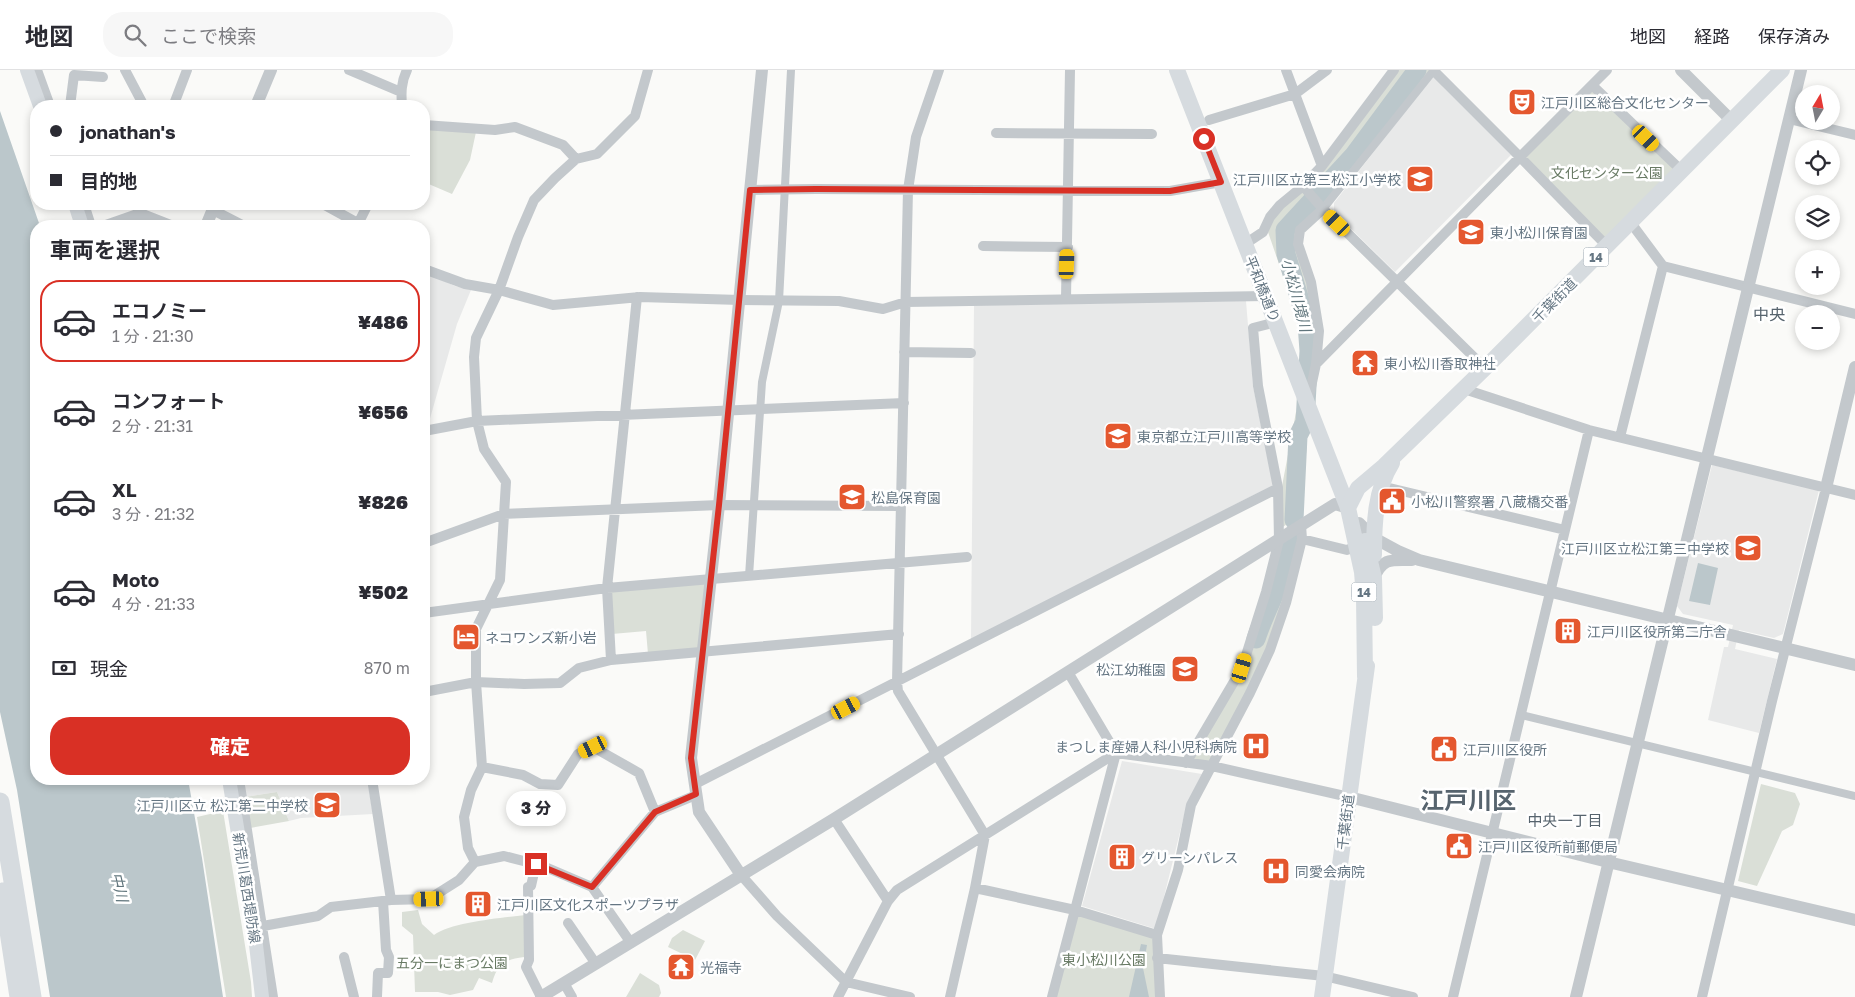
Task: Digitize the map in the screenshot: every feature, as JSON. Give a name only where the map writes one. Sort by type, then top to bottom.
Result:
[{"type":"highway","points":[[0,802],[32,997]]},
{"type":"highway","points":[[0,877],[19,997]]},
{"type":"main road","points":[[27,70],[38,100]]},
{"type":"main road","name":"平和橋通り","points":[[1177,70],[1308,401],[1348,508]]},
{"type":"main road","name":"千葉街道","points":[[1365,677],[1364,596],[1348,508],[1358,488],[1369,480],[1464,389],[1782,70]]},
{"type":"main road","points":[[1374,578],[1374,538],[1381,486],[1390,467],[1409,442]]},
{"type":"main road","name":"千葉街道","points":[[1322,997],[1365,677],[1373,645],[1376,595],[1369,552],[1359,524],[1348,508]]},
{"type":"main road","name":"新荒川葛西堤防線","points":[[230,785],[255,936],[262,997]]},
{"type":"street","points":[[37,70],[48,100]]},
{"type":"street","points":[[125,70],[141,100]]},
{"type":"street","points":[[177,100],[187,70]]},
{"type":"street","points":[[258,100],[271,70]]},
{"type":"street","points":[[349,70],[401,92]]},
{"type":"street","points":[[402,100],[403,78],[407,70]]},
{"type":"street","points":[[475,862],[468,848],[464,817],[471,790],[482,767],[476,682],[476,629],[500,580],[506,482],[484,450],[477,421],[474,357],[476,338],[499,290],[518,237],[534,200],[576,159],[597,154],[635,116],[648,70]]},
{"type":"street","points":[[762,70],[719,505],[691,758],[699,812],[741,875],[777,916],[846,982],[910,997]]},
{"type":"street","points":[[749,576],[762,382],[780,301],[791,70]]},
{"type":"street","points":[[940,70],[916,137],[908,190],[897,682],[898,691],[984,835],[975,888],[950,997]]},
{"type":"street","points":[[1066,299],[1070,70]]},
{"type":"street","points":[[1286,70],[1322,166]]},
{"type":"street","points":[[1209,120],[1295,94],[1327,70]]},
{"type":"street","points":[[1245,244],[1263,232],[1270,217],[1280,205],[1305,188],[1394,70]]},
{"type":"street","points":[[1308,401],[1316,364],[1319,331],[1311,282],[1298,244],[1300,230],[1322,207],[1434,70],[1607,246]]},
{"type":"street","points":[[1316,364],[1396,281],[1607,70]]},
{"type":"street","points":[[1681,70],[1732,121]]},
{"type":"street","points":[[1576,997],[1801,70]]},
{"type":"street","points":[[71,100],[74,74],[103,77]]},
{"type":"street","points":[[1592,85],[1682,171]]},
{"type":"street","points":[[1790,119],[1855,135]]},
{"type":"street","points":[[430,125],[495,130],[515,127],[563,145],[576,159]]},
{"type":"street","points":[[996,133],[1152,134]]},
{"type":"street","points":[[750,190],[1170,191],[1221,182]]},
{"type":"street","points":[[1305,188],[1485,368]]},
{"type":"street","points":[[116,220],[137,210]]},
{"type":"street","points":[[145,210],[162,220]]},
{"type":"street","points":[[219,210],[235,220]]},
{"type":"street","points":[[333,210],[349,220]]},
{"type":"street","points":[[1631,223],[1663,266],[1855,314]]},
{"type":"street","points":[[983,246],[1068,247]]},
{"type":"street","points":[[1620,437],[1663,266]]},
{"type":"street","points":[[430,271],[465,284],[499,290],[553,305],[637,297],[839,301],[883,309],[906,302],[1265,296]]},
{"type":"street","points":[[611,660],[607,588],[637,297]]},
{"type":"street","points":[[1186,763],[1242,668],[1266,592],[1279,540],[1278,488],[1258,386],[1253,328],[1276,322]]},
{"type":"street","points":[[904,352],[971,353]]},
{"type":"street","points":[[1702,997],[1785,648],[1855,367]]},
{"type":"street","points":[[1464,389],[1589,430],[1855,495]]},
{"type":"street","points":[[430,430],[477,421],[904,403]]},
{"type":"street","points":[[1453,997],[1589,430]]},
{"type":"street","points":[[1381,486],[1565,530]]},
{"type":"street","points":[[592,887],[655,812],[897,682],[1278,488]]},
{"type":"street","points":[[536,864],[531,886],[528,888],[529,960],[526,967],[541,997],[834,819],[1335,504],[1348,508]]},
{"type":"street","points":[[430,541],[504,514],[719,505],[902,506]]},
{"type":"street","points":[[1359,524],[1374,538],[1419,560],[1855,665]]},
{"type":"street","points":[[1160,997],[1157,958],[1158,935],[1178,870],[1191,806],[1250,693],[1270,650],[1286,603],[1302,539],[1301,525]]},
{"type":"street","points":[[1302,539],[1348,550],[1356,546]]},
{"type":"street","points":[[430,612],[607,588],[967,557]]},
{"type":"street","points":[[1374,578],[1379,567],[1389,560],[1419,560]]},
{"type":"street","points":[[430,691],[476,682],[560,683],[579,668],[611,660],[899,634]]},
{"type":"street","points":[[1052,997],[1116,753],[1068,672]]},
{"type":"street","points":[[1521,715],[1855,796]]},
{"type":"street","points":[[482,767],[523,775],[540,784],[558,786],[578,754],[593,747],[639,773],[655,812]]},
{"type":"street","points":[[838,997],[888,901],[897,890],[1116,753],[1212,766],[1349,797],[1608,862],[1855,920]]},
{"type":"street","points":[[240,785],[273,997]]},
{"type":"street","points":[[373,785],[387,901],[386,950],[389,957],[388,973],[378,973],[377,997]]},
{"type":"street","points":[[834,819],[888,901]]},
{"type":"street","points":[[263,926],[318,916],[332,907],[429,899],[459,880],[475,862],[504,856],[536,864],[592,887],[631,943]]},
{"type":"street","points":[[975,888],[1075,910],[1158,935]]},
{"type":"street","points":[[568,923],[596,964]]},
{"type":"street","points":[[344,957],[354,997]]},
{"type":"street","points":[[1157,958],[1324,976],[1413,997]]},
{"type":"street","points":[[564,983],[572,997]]},
{"type":"shaded area","name":"江戸川区立第三松江小学校","points":[[1435,73],[1443,87],[1511,155],[1395,272],[1334,212],[1334,203]]},
{"type":"shaded area","points":[[430,275],[455,286],[471,290],[457,324],[430,418]]},
{"type":"shaded area","name":"東京都立江戸川高等学校","points":[[1246,301],[1253,386],[1273,485],[971,640],[974,305]]},
{"type":"shaded area","name":"江戸川区立松江第三中学校","points":[[1712,465],[1819,490],[1783,634],[1774,638],[1739,630],[1735,649],[1777,659],[1759,733],[1708,720],[1724,647],[1728,647],[1733,625],[1683,614],[1677,606]]},
{"type":"shaded area","points":[[1122,761],[1202,774],[1187,804],[1156,929],[1082,906]]},
{"type":"shaded area","name":"江戸川区立 松江第二中学校","points":[[242,785],[368,785],[373,814],[301,818],[289,821],[277,792],[245,797]]},
{"type":"green space","points":[[1397,70],[1432,70],[1319,209],[1298,229],[1317,332],[1311,370],[1304,365],[1300,325],[1268,232],[1273,219]]},
{"type":"green space","name":"文化センター公園","points":[[1592,90],[1677,171],[1607,241],[1524,157]]},
{"type":"green space","points":[[430,129],[476,132],[470,160],[452,194],[430,185]]},
{"type":"green space","points":[[1296,412],[1307,447],[1297,517],[1280,529],[1279,502]]},
{"type":"green space","points":[[1298,530],[1299,540],[1268,650],[1210,763],[1190,762],[1244,669],[1281,541]]},
{"type":"green space","points":[[706,582],[700,648],[648,654],[646,631],[612,634],[609,590]]},
{"type":"green space","points":[[1761,784],[1795,793],[1800,804],[1793,825],[1782,831],[1757,886],[1738,881]]},
{"type":"green space","points":[[277,792],[289,821],[250,828],[245,797]]},
{"type":"green space","points":[[223,811],[252,997],[226,997],[197,817]]},
{"type":"green space","name":"五分一にまつ公園","points":[[418,910],[422,924],[434,935],[465,924],[525,915],[524,957],[507,961],[499,967],[492,983],[479,978],[473,990],[450,995],[438,992],[415,992],[413,935],[402,926],[402,912]]},
{"type":"green space","name":"東小松川公園","points":[[1075,910],[1157,935],[1160,997],[1052,997]]},
{"type":"green space","points":[[683,930],[705,941],[695,960],[668,947],[672,938]]},
{"type":"green space","points":[[640,973],[659,985],[661,993],[659,997],[626,997]]},
{"type":"water","name":"中川","points":[[0,111],[30,197],[30,210],[34,210],[38,220],[30,220],[30,785],[189,785],[223,997],[50,997],[17,790],[0,712]]},
{"type":"water","points":[[1698,563],[1718,568],[1710,605],[1689,601]]},
{"type":"water","points":[[1141,944],[1147,945],[1143,968],[1149,997],[1129,997]]},
{"type":"waterway","name":"小松川境川","points":[[1294,520],[1298,436],[1305,422],[1309,351],[1307,323],[1286,254],[1285,230],[1354,155],[1417,70]]},
{"type":"waterway","name":"小松川境川","points":[[1256,639],[1286,566],[1291,541]]},
{"type":"place","name":"江戸川区総合文化センター","points":[[1522,102]]},
{"type":"place","name":"江戸川区立第三松江小学校","points":[[1420,179]]},
{"type":"place","name":"東小松川保育園","points":[[1471,232]]},
{"type":"place","name":"東小松川香取神社","points":[[1365,363]]},
{"type":"place","name":"東京都立江戸川高等学校","points":[[1118,436]]},
{"type":"place","name":"松島保育園","points":[[852,497]]},
{"type":"place","name":"小松川警察署 八蔵橋交番","points":[[1392,501]]},
{"type":"place","name":"江戸川区立松江第三中学校","points":[[1748,548]]},
{"type":"place","name":"江戸川区役所第二庁舎","points":[[1568,631]]},
{"type":"place","name":"ネコワンズ新小岩","points":[[466,637]]},
{"type":"place","name":"松江幼稚園","points":[[1185,669]]},
{"type":"place","name":"まつしま産婦人科小児科病院","points":[[1256,746]]},
{"type":"place","name":"江戸川区役所","points":[[1444,749]]},
{"type":"place","name":"江戸川区立 松江第二中学校","points":[[327,805]]},
{"type":"place","name":"江戸川区役所前郵便局","points":[[1459,846]]},
{"type":"place","name":"グリーンパレス","points":[[1122,857]]},
{"type":"place","name":"同愛会病院","points":[[1276,871]]},
{"type":"place","name":"江戸川区文化スポーツプラザ","points":[[478,904]]},
{"type":"place","name":"光福寺","points":[[681,967]]},
{"type":"district","name":"中央","points":[[1769,314]]},
{"type":"district","name":"江戸川区","points":[[1468,799]]},
{"type":"district","name":"中央一丁目","points":[[1565,820]]},
{"type":"route","points":[[536,864],[592,887],[655,812],[696,794],[691,758],[719,505],[750,190],[1170,191],[1221,182],[1204,139]]}]
